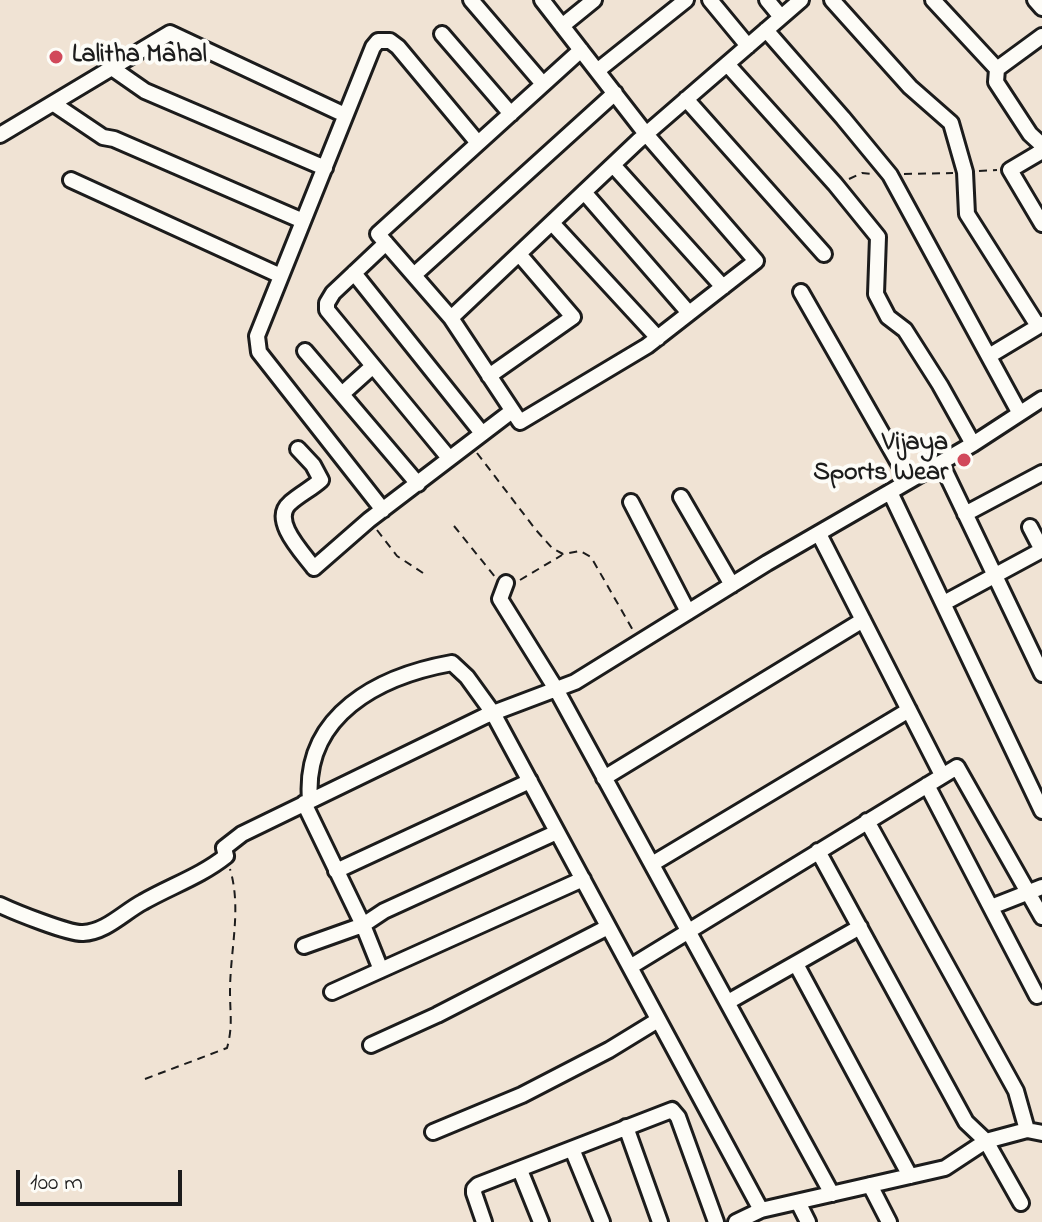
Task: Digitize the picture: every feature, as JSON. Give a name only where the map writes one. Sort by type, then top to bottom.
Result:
[{"type":"street","points":[[471,0],[543,84]]},
{"type":"street","points":[[542,0],[615,93],[646,134],[756,261],[658,338],[520,422],[451,318],[378,234],[581,50]]},
{"type":"street","points":[[562,26],[594,0]]},
{"type":"street","points":[[597,71],[686,0]]},
{"type":"street","points":[[710,0],[748,46]]},
{"type":"street","points":[[767,0],[781,17]]},
{"type":"street","points":[[451,318],[646,134],[801,0]]},
{"type":"street","points":[[832,0],[910,87],[951,123],[965,172],[967,214],[1040,325],[989,356]]},
{"type":"street","points":[[933,0],[997,69],[996,82],[1030,134],[1042,145]]},
{"type":"street","points":[[1035,0],[1042,8]]},
{"type":"street","points":[[766,30],[890,175],[1019,412]]},
{"type":"street","points":[[0,135],[170,33],[345,115]]},
{"type":"street","points":[[442,34],[511,114]]},
{"type":"street","points":[[997,69],[1042,36]]},
{"type":"street","points":[[383,510],[259,352],[257,336],[345,115],[378,41],[390,41],[478,143]]},
{"type":"street","points":[[727,64],[835,184],[878,237],[876,294],[888,317],[905,330],[973,444]]},
{"type":"street","points":[[112,68],[145,91],[325,168]]},
{"type":"street","points":[[414,275],[615,93]]},
{"type":"street","points":[[686,99],[824,254]]},
{"type":"street","points":[[54,104],[103,137],[114,139],[303,221]]},
{"type":"street","points":[[1042,151],[1010,170],[1042,224]]},
{"type":"street","points":[[613,165],[723,287]]},
{"type":"street","points":[[71,180],[281,276]]},
{"type":"street","points":[[584,192],[689,313]]},
{"type":"street","points":[[552,223],[658,338]]},
{"type":"street","points":[[386,243],[333,293],[327,310],[449,458]]},
{"type":"street","points":[[489,376],[573,317],[519,254]]},
{"type":"street","points":[[354,273],[476,437]]},
{"type":"street","points":[[801,292],[909,481]]},
{"type":"street","points":[[305,351],[418,484]]},
{"type":"street","points":[[342,394],[373,366]]},
{"type":"street","points":[[0,905],[60,929],[80,934],[98,931],[142,902],[214,865],[226,856],[224,848],[242,834],[493,713],[575,682],[732,585],[973,444],[1042,399]]},
{"type":"street","points":[[298,449],[313,465],[321,480],[284,509],[282,519],[314,568],[369,520],[512,411]]},
{"type":"street","points":[[941,463],[1042,674]]},
{"type":"street","points":[[965,514],[1042,473]]},
{"type":"street","points":[[890,492],[1042,811]]},
{"type":"street","points":[[681,497],[732,585]]},
{"type":"street","points":[[631,502],[688,612]]},
{"type":"street","points":[[944,603],[1042,550],[1030,527]]},
{"type":"street","points":[[819,534],[942,775]]},
{"type":"street","points":[[506,583],[500,599],[556,689],[832,1194]]},
{"type":"street","points":[[604,778],[863,620]]},
{"type":"street","points":[[381,970],[307,801],[308,778],[317,748],[330,723],[348,704],[382,685],[429,667],[452,663],[467,677],[493,713],[761,1210]]},
{"type":"street","points":[[652,864],[909,710]]},
{"type":"street","points":[[630,967],[957,767],[1035,889],[1042,917]]},
{"type":"street","points":[[336,871],[530,781]]},
{"type":"street","points":[[927,785],[1037,996]]},
{"type":"street","points":[[736,1222],[761,1210],[945,1168],[986,1141],[1035,1131],[867,821]]},
{"type":"street","points":[[304,946],[363,925],[384,911],[557,832]]},
{"type":"street","points":[[818,851],[966,1122],[986,1141],[1021,1203]]},
{"type":"street","points":[[332,992],[583,879]]},
{"type":"street","points":[[991,907],[1035,889]]},
{"type":"street","points":[[371,1045],[437,1015],[608,927]]},
{"type":"street","points":[[728,1002],[860,927]]},
{"type":"street","points":[[796,964],[910,1176]]},
{"type":"street","points":[[433,1132],[522,1095],[609,1050],[658,1020]]},
{"type":"street","points":[[484,1222],[474,1189],[667,1111],[675,1112],[716,1222]]},
{"type":"street","points":[[626,1127],[660,1222]]},
{"type":"street","points":[[572,1149],[602,1222]]},
{"type":"street","points":[[520,1170],[541,1222]]},
{"type":"street","points":[[870,1185],[889,1222]]},
{"type":"street","points":[[798,1202],[808,1222]]},
{"type":"path","points":[[835,184],[862,173],[890,175],[1010,170]]},
{"type":"path","points":[[476,437],[536,530],[552,548],[563,554]]},
{"type":"path","points":[[369,520],[397,556],[423,573]]},
{"type":"path","points":[[454,526],[501,583],[526,578],[563,554],[580,551],[591,557],[640,642]]},
{"type":"path","points":[[145,1079],[227,1048],[233,1026],[230,992],[236,890],[226,856]]},
{"type":"place","name":"Lalitha Mahal","points":[[56,57]]},
{"type":"place","name":"Vijaya Sports Wear","points":[[964,460]]}]
